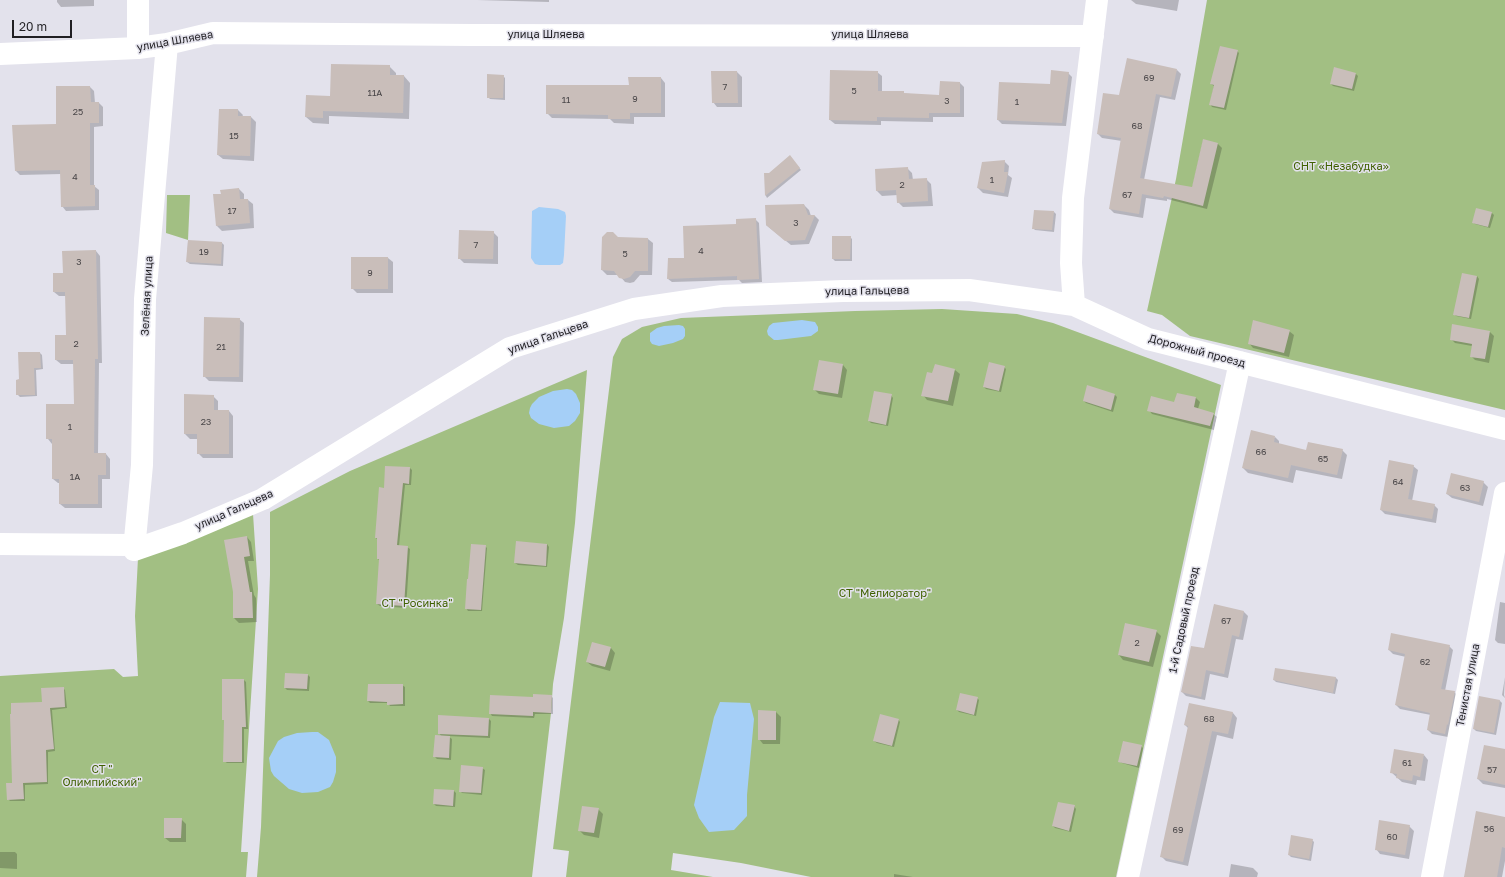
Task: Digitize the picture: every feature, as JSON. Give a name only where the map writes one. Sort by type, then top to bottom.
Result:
[{"type":"street","points":[[138,0],[138,48]]},
{"type":"street","points":[[1074,305],[1071,263],[1072,198],[1098,0]]},
{"type":"street","name":"улица Шляева","points":[[0,54],[138,48],[167,44],[213,33],[1094,36]]},
{"type":"street","name":"Зелёная улица","points":[[134,550],[142,465],[145,299],[167,44]]},
{"type":"street","name":"улица Гальцева","points":[[134,550],[183,533],[263,499],[510,348],[634,309],[722,296],[851,291],[969,290],[1074,305]]},
{"type":"street","name":"Дорожный проезд","points":[[1074,305],[1148,339],[1505,429]]},
{"type":"street","name":"1-й Садовый проезд","points":[[1128,877],[1240,362]]},
{"type":"street","name":"Тенистая улица","points":[[1432,877],[1505,493]]},
{"type":"street","points":[[0,544],[132,545],[134,550]]},
{"type":"green space","name":"СНТ «Незабудка»","points":[[1207,0],[1505,0],[1505,410],[1190,336],[1162,315],[1147,311],[1176,179]]},
{"type":"green space","points":[[167,195],[190,195],[188,240],[166,233]]},
{"type":"green space","name":"СТ \"Мелиоратор\"","points":[[942,309],[1017,314],[1053,323],[1221,385],[1116,877],[811,877],[741,863],[673,853],[671,870],[713,877],[566,877],[569,851],[553,849],[613,357],[622,339],[642,327],[681,318]]},
{"type":"green space","name":"СТ \"Росинка\"","points":[[587,370],[575,523],[564,618],[553,684],[532,877],[257,877],[261,827],[270,575],[270,512],[350,471]]},
{"type":"green space","name":"СТ \" Олимпийский\"","points":[[253,514],[258,589],[241,852],[248,852],[246,877],[0,877],[0,676],[114,669],[123,677],[138,676],[135,616],[138,558]]},
{"type":"water","points":[[539,207],[558,209],[565,212],[564,255],[563,263],[560,265],[539,265],[535,264],[531,258],[532,211]]},
{"type":"water","points":[[802,320],[815,322],[818,327],[818,331],[811,336],[778,340],[774,340],[768,335],[767,331],[769,326],[773,323]]},
{"type":"water","points":[[679,325],[683,326],[685,329],[685,336],[683,339],[659,346],[652,344],[650,341],[650,333],[657,328]]},
{"type":"water","points":[[567,389],[572,390],[576,394],[580,403],[580,413],[575,421],[569,426],[554,428],[539,424],[531,418],[529,413],[530,408],[539,397],[553,391]]},
{"type":"water","points":[[720,702],[750,703],[754,719],[747,795],[747,816],[734,830],[709,832],[699,818],[694,805],[714,717]]},
{"type":"water","points":[[318,732],[329,740],[336,757],[336,772],[333,782],[330,787],[318,792],[302,793],[289,789],[274,776],[271,771],[269,758],[278,741],[284,737],[297,733]]},
{"type":"building","points":[[1220,46],[1238,50],[1224,108],[1209,105],[1214,85],[1210,84]]},
{"type":"building","points":[[1127,58],[1177,69],[1171,97],[1156,94],[1140,178],[1192,187],[1203,139],[1218,143],[1203,206],[1164,196],[1163,198],[1142,194],[1139,214],[1109,209],[1121,138],[1097,134],[1103,93],[1119,95]]},
{"type":"building","points":[[331,64],[390,65],[390,75],[404,75],[403,113],[323,111],[323,118],[305,117],[306,95],[330,96]]},
{"type":"building","points":[[1334,67],[1356,73],[1352,89],[1330,84]]},
{"type":"building","points":[[830,70],[878,71],[878,91],[904,91],[904,93],[939,95],[940,81],[960,82],[960,113],[929,113],[929,118],[877,117],[877,121],[829,120]]},
{"type":"building","points":[[1051,70],[1069,72],[1062,123],[997,120],[999,82],[1050,84]]},
{"type":"building","points":[[711,71],[737,71],[738,103],[712,103]]},
{"type":"building","points":[[487,74],[504,75],[503,98],[487,98]]},
{"type":"building","points":[[628,77],[661,77],[661,113],[630,113],[630,119],[608,119],[608,115],[546,114],[546,85],[629,85]]},
{"type":"building","points":[[56,86],[90,86],[91,102],[99,102],[99,123],[90,123],[90,185],[95,185],[95,206],[61,207],[60,170],[15,171],[12,125],[56,124]]},
{"type":"building","points":[[219,109],[238,109],[238,116],[251,116],[250,156],[217,155]]},
{"type":"building","points":[[790,155],[800,168],[765,196],[764,173],[769,173]]},
{"type":"building","points":[[1005,160],[1004,172],[1008,172],[1004,193],[977,188],[982,162]]},
{"type":"building","points":[[908,167],[909,179],[927,178],[928,201],[897,203],[896,190],[876,191],[875,169]]},
{"type":"building","points":[[239,188],[240,199],[248,199],[250,223],[216,226],[213,194],[221,194],[220,190]]},
{"type":"building","points":[[804,204],[808,215],[815,215],[805,240],[785,241],[766,225],[765,205]]},
{"type":"building","points":[[1476,208],[1492,212],[1488,227],[1472,223]]},
{"type":"building","points":[[1034,210],[1054,211],[1052,230],[1032,229]]},
{"type":"building","points":[[756,218],[759,279],[737,280],[737,276],[667,279],[668,258],[684,258],[683,226],[736,224],[736,219]]},
{"type":"building","points":[[459,230],[494,231],[493,259],[458,259]]},
{"type":"building","points":[[607,232],[613,232],[618,237],[648,238],[648,271],[635,271],[630,277],[624,279],[619,278],[614,271],[601,270],[602,237]]},
{"type":"building","points":[[832,236],[851,236],[850,259],[832,259]]},
{"type":"building","points":[[188,240],[222,242],[221,264],[186,262]]},
{"type":"building","points":[[96,250],[98,359],[95,359],[94,453],[106,453],[106,475],[98,475],[98,504],[59,504],[59,479],[52,479],[52,439],[46,439],[46,404],[74,404],[73,360],[55,360],[55,335],[66,335],[65,292],[53,292],[53,273],[63,273],[62,251]]},
{"type":"building","points":[[351,257],[388,257],[388,289],[351,289]]},
{"type":"building","points":[[1462,273],[1477,276],[1469,318],[1453,315]]},
{"type":"building","points":[[204,317],[240,318],[239,377],[203,377]]},
{"type":"building","points":[[1253,320],[1290,330],[1284,353],[1248,344]]},
{"type":"building","points":[[1452,324],[1490,331],[1485,359],[1470,357],[1472,344],[1450,340]]},
{"type":"building","points":[[18,352],[40,352],[41,368],[34,368],[35,395],[16,395],[16,380],[19,379]]},
{"type":"building","points":[[819,360],[843,364],[838,394],[813,390]]},
{"type":"building","points":[[989,362],[1005,366],[999,391],[983,387]]},
{"type":"building","points":[[935,364],[955,369],[948,401],[921,396],[927,372],[932,373]]},
{"type":"building","points":[[1087,385],[1115,394],[1111,410],[1083,401]]},
{"type":"building","points":[[874,391],[892,394],[886,425],[868,421]]},
{"type":"building","points":[[1177,393],[1196,397],[1194,407],[1214,413],[1210,426],[1147,411],[1151,396],[1174,402]]},
{"type":"building","points":[[184,394],[214,395],[214,410],[229,410],[229,454],[197,454],[197,434],[184,434]]},
{"type":"building","points":[[1251,430],[1275,436],[1274,442],[1306,450],[1308,442],[1343,449],[1337,475],[1291,465],[1288,478],[1242,468]]},
{"type":"building","points":[[1389,460],[1414,465],[1408,499],[1435,504],[1432,519],[1380,510]]},
{"type":"building","points":[[385,466],[410,467],[409,484],[403,483],[397,545],[408,546],[404,606],[376,604],[379,559],[377,559],[377,538],[375,538],[379,487],[384,488]]},
{"type":"building","points":[[1451,473],[1484,481],[1479,502],[1446,494]]},
{"type":"building","points":[[247,536],[250,556],[244,557],[250,592],[252,592],[253,618],[233,618],[233,592],[224,540]]},
{"type":"building","points":[[516,541],[547,544],[546,566],[514,563]]},
{"type":"building","points":[[471,544],[486,545],[481,610],[465,609]]},
{"type":"building","points":[[1214,604],[1244,611],[1239,637],[1232,635],[1224,674],[1206,670],[1201,697],[1181,692],[1191,646],[1204,648]]},
{"type":"building","points":[[1125,623],[1157,630],[1149,662],[1118,655]]},
{"type":"building","points":[[1391,633],[1450,645],[1441,689],[1455,691],[1445,734],[1427,730],[1430,713],[1395,705],[1405,654],[1388,650]]},
{"type":"building","points":[[592,642],[611,647],[605,667],[586,662]]},
{"type":"building","points":[[1275,668],[1336,677],[1333,693],[1273,680]]},
{"type":"building","points":[[285,673],[308,674],[307,689],[284,688]]},
{"type":"building","points":[[222,679],[244,679],[246,727],[242,727],[242,762],[223,762],[224,720],[222,720]]},
{"type":"building","points":[[368,684],[403,684],[403,704],[387,705],[387,702],[367,701]]},
{"type":"building","points":[[64,687],[65,707],[50,708],[54,749],[46,750],[47,782],[23,783],[24,799],[7,800],[6,783],[12,783],[11,703],[42,702],[41,688]]},
{"type":"building","points":[[960,693],[978,697],[974,715],[956,710]]},
{"type":"building","points":[[533,694],[552,695],[551,713],[533,712],[533,716],[489,714],[490,695],[533,697]]},
{"type":"building","points":[[1479,696],[1500,700],[1494,733],[1473,729]]},
{"type":"building","points":[[1189,703],[1233,712],[1228,734],[1212,731],[1183,862],[1160,857],[1188,726],[1184,725]]},
{"type":"building","points":[[758,710],[776,711],[776,740],[758,740]]},
{"type":"building","points":[[880,714],[899,719],[892,746],[873,741]]},
{"type":"building","points":[[438,715],[489,718],[488,736],[438,734]]},
{"type":"building","points":[[435,735],[450,736],[449,758],[433,757]]},
{"type":"building","points":[[1123,741],[1142,745],[1137,766],[1118,762]]},
{"type":"building","points":[[1484,745],[1505,749],[1505,785],[1477,779]]},
{"type":"building","points":[[1394,749],[1424,754],[1420,777],[1413,775],[1412,781],[1396,778],[1397,774],[1390,773]]},
{"type":"building","points":[[461,765],[483,767],[481,793],[459,792]]},
{"type":"building","points":[[434,789],[454,790],[453,806],[433,804]]},
{"type":"building","points":[[1058,802],[1075,805],[1069,831],[1052,826]]},
{"type":"building","points":[[582,806],[599,808],[594,833],[578,831]]},
{"type":"building","points":[[1476,811],[1505,817],[1505,848],[1502,847],[1497,877],[1464,877]]},
{"type":"building","points":[[164,818],[182,818],[181,838],[164,838]]},
{"type":"building","points":[[1379,820],[1410,825],[1405,855],[1375,850]]},
{"type":"building","points":[[1291,835],[1313,839],[1309,859],[1288,855]]}]
